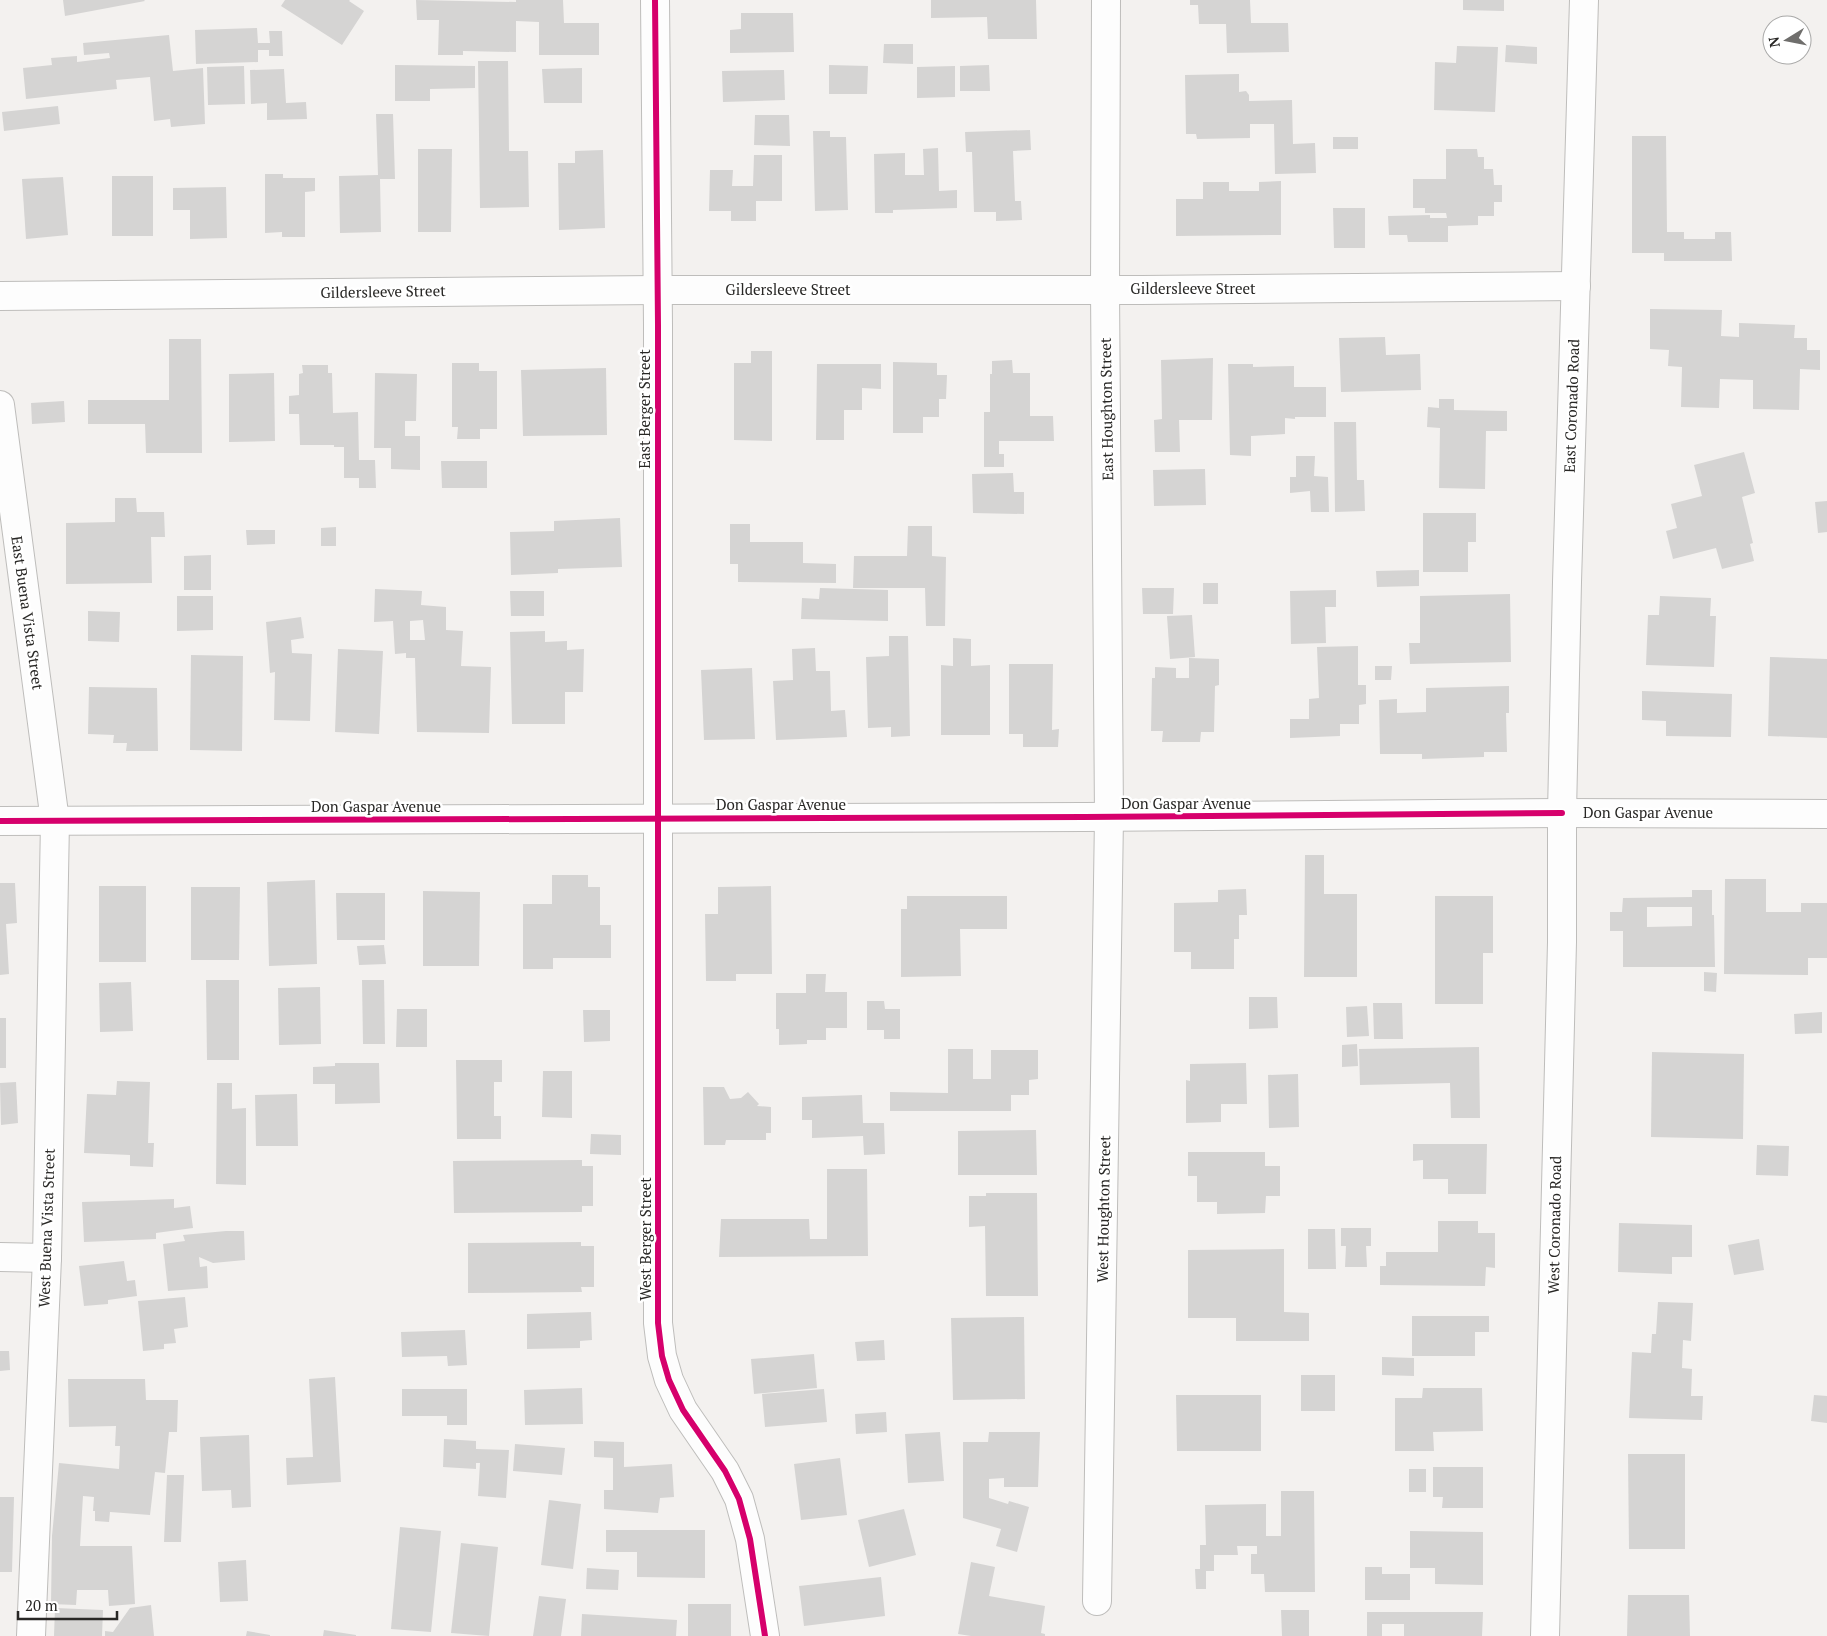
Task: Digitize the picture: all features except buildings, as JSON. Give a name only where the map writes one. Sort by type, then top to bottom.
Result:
[{"type":"street","name":"East Berger Street","points":[[655,0],[658,290],[657,818]]},
{"type":"street","name":"East Houghton Street","points":[[1106,0],[1105,290],[1109,817]]},
{"type":"street","name":"East Coronado Road","points":[[1562,813],[1584,0]]},
{"type":"street","name":"Gildersleeve Street","points":[[0,296],[658,290],[1105,290],[1576,286]]},
{"type":"street","name":"East Buena Vista Street","points":[[0,405],[55,821]]},
{"type":"street","name":"Don Gaspar Avenue","points":[[0,821],[1109,817],[1562,813],[1827,814]]},
{"type":"street","name":"West Coronado Road","points":[[1545,1636],[1562,942],[1562,813]]},
{"type":"street","name":"West Houghton Street","points":[[1097,1601],[1109,817]]},
{"type":"street","name":"West Berger Street","points":[[657,818],[658,1323],[662,1356],[683,1410],[725,1471],[739,1499],[750,1539],[765,1636]]},
{"type":"street","name":"West Buena Vista Street","points":[[31,1636],[47,1258],[55,821]]},
{"type":"street","points":[[0,1257],[47,1258]]},
{"type":"cycle path","points":[[655,0],[658,325],[658,1323],[662,1356],[669,1380],[683,1410],[725,1471],[739,1499],[750,1539],[765,1636]]},
{"type":"cycle path","points":[[0,821],[1084,817],[1562,813]]}]
